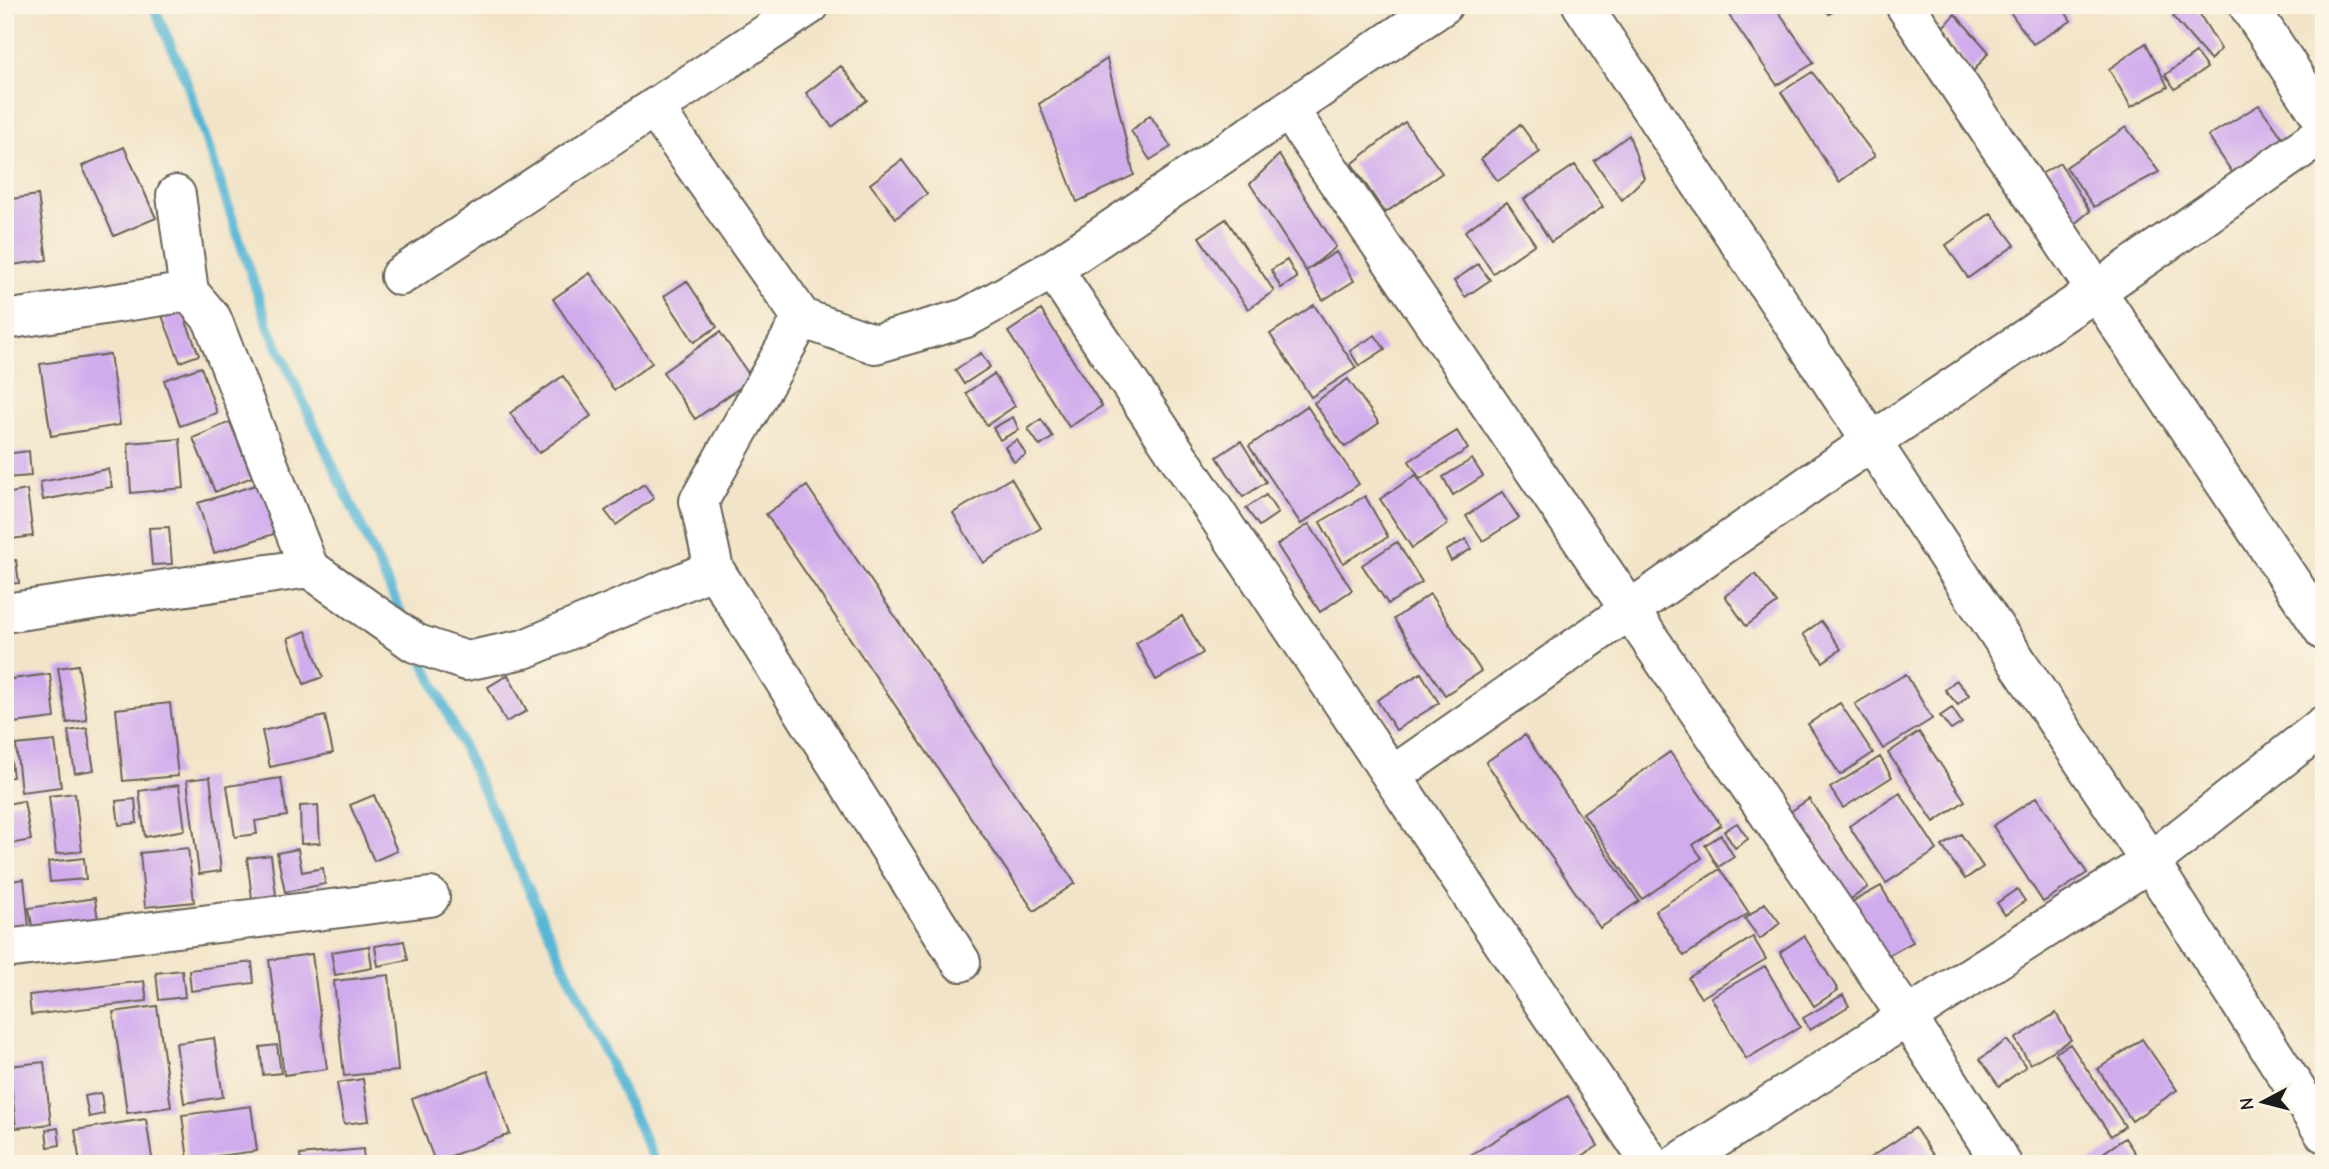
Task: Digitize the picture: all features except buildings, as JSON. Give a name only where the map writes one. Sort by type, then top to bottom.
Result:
[{"type":"street","points":[[400,276],[810,5]]},
{"type":"street","points":[[1582,5],[2150,862],[2324,1133]]},
{"type":"street","points":[[1905,5],[2324,631]]},
{"type":"street","points":[[2248,5],[2324,121]]},
{"type":"street","points":[[654,108],[802,318],[875,344],[966,318],[1052,270],[1289,110],[1421,11]]},
{"type":"street","points":[[1289,110],[1907,1017],[2002,1164]]},
{"type":"street","points":[[1392,776],[1872,442],[2324,133]]},
{"type":"street","points":[[176,195],[189,292],[212,319],[309,568],[415,643],[466,661],[524,649],[714,569]]},
{"type":"street","points":[[1052,270],[1651,1164]]},
{"type":"street","points":[[5,320],[189,292]]},
{"type":"street","points":[[802,318],[699,501],[714,569],[961,962]]},
{"type":"street","points":[[5,613],[309,568]]},
{"type":"street","points":[[1676,1164],[2150,862],[2324,725]]},
{"type":"street","points":[[5,949],[430,897]]},
{"type":"waterway","points":[[153,5],[186,80],[269,328],[405,621]]},
{"type":"waterway","points":[[420,654],[656,1164]]}]
